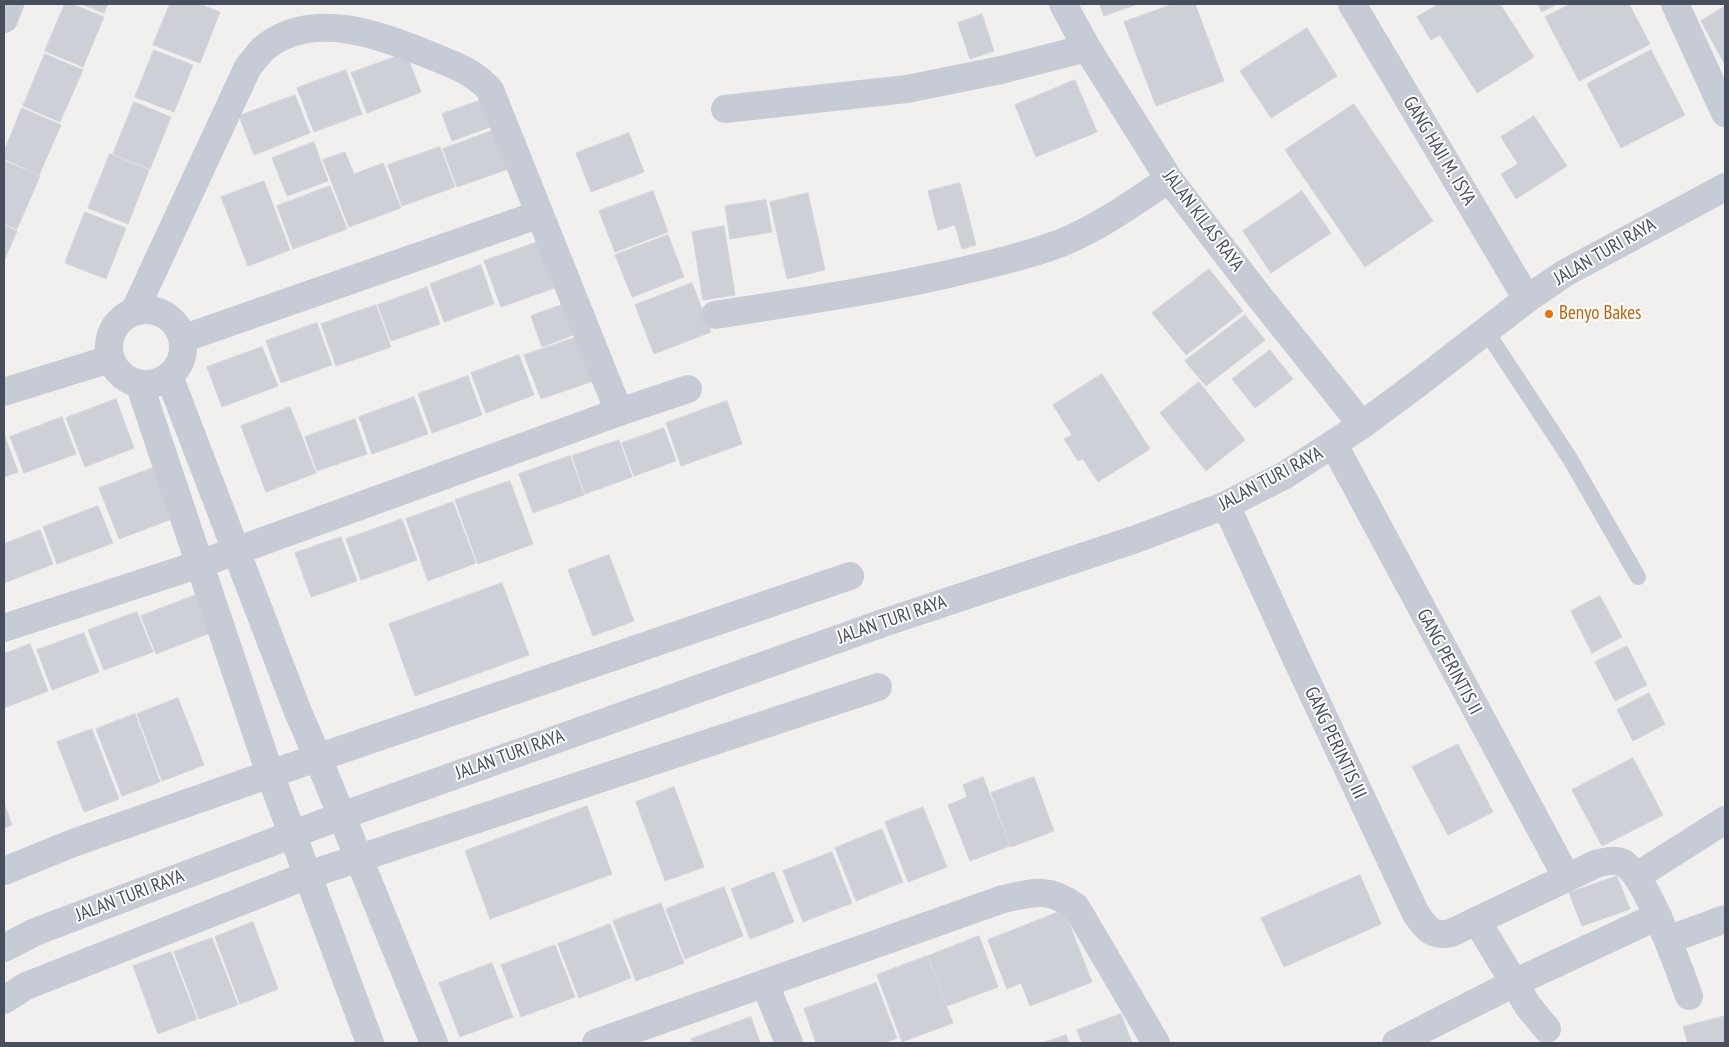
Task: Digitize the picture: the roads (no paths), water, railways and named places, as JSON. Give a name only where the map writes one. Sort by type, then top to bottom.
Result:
[{"type":"street","points":[[4,19],[10,4]]},
{"type":"street","name":"JALAN KILAS RAYA","points":[[1064,4],[1087,48],[1169,179],[1258,295],[1362,425]]},
{"type":"street","name":"GANG HAJI M. ISYA","points":[[1352,4],[1527,299]]},
{"type":"street","points":[[1675,4],[1725,113]]},
{"type":"street","points":[[134,312],[248,67],[264,50],[282,37],[304,30],[335,27],[373,35],[407,46],[470,72],[490,90],[619,412]]},
{"type":"street","points":[[725,109],[907,89],[1000,70],[1087,48]]},
{"type":"street","points":[[715,314],[883,288],[988,265],[1061,243],[1084,232],[1138,200],[1169,179]]},
{"type":"street","name":"JALAN TURI RAYA","points":[[4,948],[35,932],[341,816],[874,626],[1136,539],[1226,505],[1285,475],[1334,445],[1527,299],[1565,273],[1725,187]]},
{"type":"street","points":[[182,339],[540,214]]},
{"type":"street","points":[[147,310],[159,312],[177,328],[182,339],[181,359],[176,369],[169,376],[155,382],[139,383],[127,379],[117,371],[110,359],[110,336],[124,317],[134,312],[147,310]]},
{"type":"street","points":[[4,392],[110,359]]},
{"type":"street","points":[[169,376],[298,712],[434,1043]]},
{"type":"street","points":[[139,383],[270,774],[370,1043]]},
{"type":"street","points":[[4,628],[200,564],[619,412],[688,389]]},
{"type":"street","name":"GANG PERINTIS II","points":[[1334,445],[1566,878]]},
{"type":"street","name":"GANG PERINTIS III","points":[[1226,505],[1416,914],[1426,928],[1438,934],[1451,933],[1477,921]]},
{"type":"street","points":[[4,870],[73,843],[270,774],[850,576]]},
{"type":"street","points":[[4,1000],[26,986],[308,874],[878,687]]},
{"type":"street","points":[[1636,876],[1725,820]]},
{"type":"street","points":[[1546,1029],[1528,1006],[1477,921],[1598,863],[1611,860],[1621,862],[1631,869],[1636,876],[1663,928],[1689,996]]},
{"type":"street","points":[[596,1043],[1003,899],[1030,892],[1051,893],[1065,899],[1076,907],[1156,1043]]},
{"type":"street","points":[[1396,1043],[1514,983],[1663,928],[1725,919]]},
{"type":"street","points":[[765,984],[788,1043]]},
{"type":"lane","points":[[1486,331],[1569,457],[1638,577]]},
{"type":"place","name":"Benyo Bakes","points":[[1549,314]]}]
